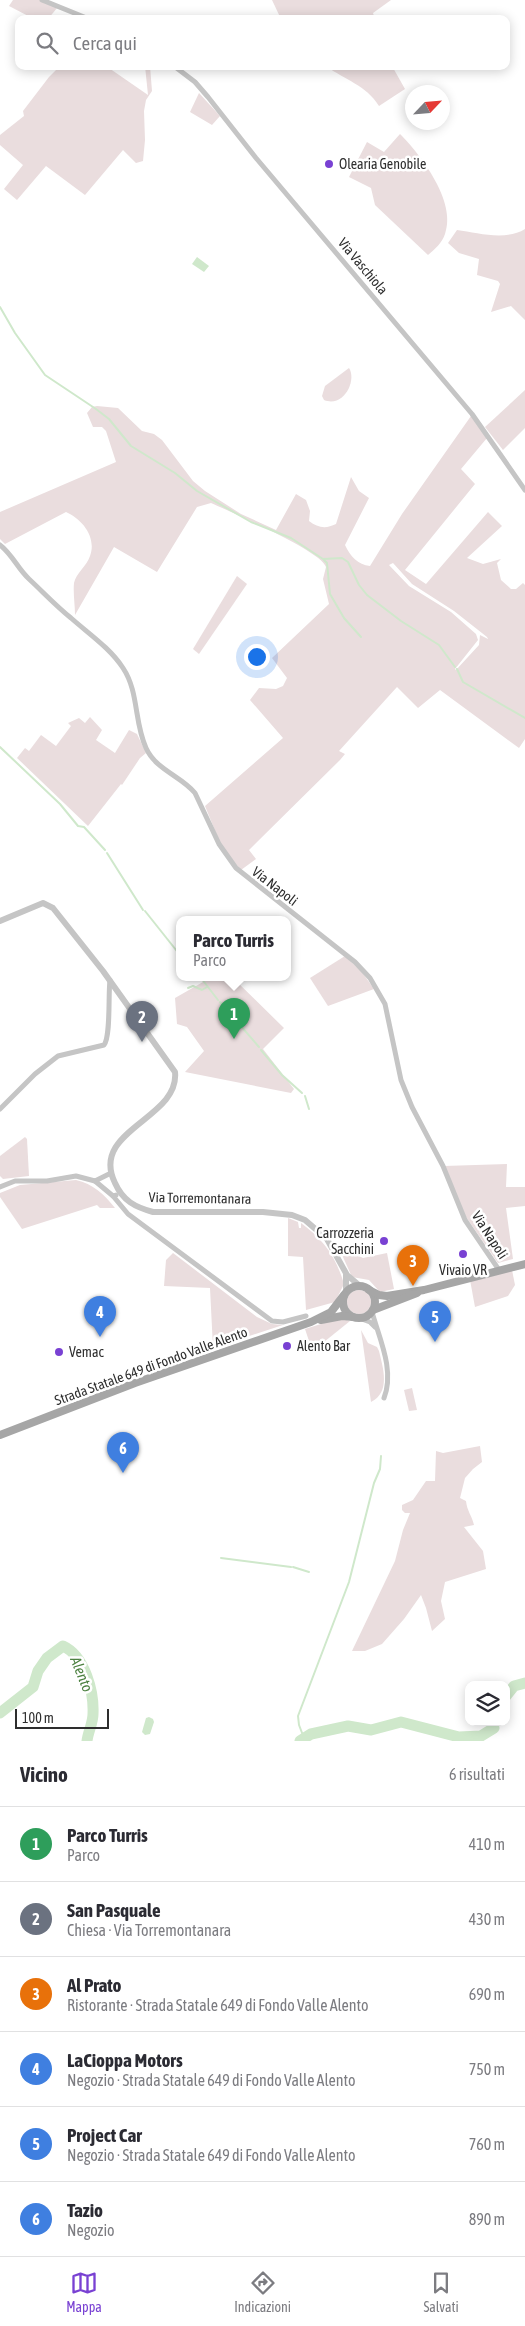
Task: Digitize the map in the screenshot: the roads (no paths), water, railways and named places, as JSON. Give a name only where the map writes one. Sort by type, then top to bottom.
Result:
[{"type":"main road","name":"Strada Statale 649 di Fondo Valle Alento","points":[[0,1435],[135,1383],[331,1312],[352,1287],[360,1286],[379,1295],[387,1296],[424,1290],[525,1264]]},
{"type":"main road","points":[[369,1290],[375,1299],[372,1311]]},
{"type":"main road","name":"Strada Statale 649 di Fondo Valle Alento","points":[[309,1319],[342,1316],[356,1318],[424,1290]]},
{"type":"main road","points":[[345,1294],[343,1305],[345,1310],[356,1318]]},
{"type":"street","points":[[42,0],[79,15]]},
{"type":"street","name":"Via Vaschiola","points":[[179,70],[195,82],[208,97],[256,158],[462,401],[525,490]]},
{"type":"street","name":"Via Napoli","points":[[0,545],[6,550],[19,570],[60,609],[98,640],[123,667],[131,684],[146,748],[159,765],[188,785],[195,794],[220,844],[236,868],[332,943],[355,962],[370,978],[385,1004],[400,1080],[441,1164],[465,1220],[499,1270]]},
{"type":"street","points":[[0,921],[31,907],[47,904],[72,930],[175,1072],[176,1082],[166,1100],[118,1144],[112,1156],[111,1173],[95,1181]]},
{"type":"street","points":[[0,1109],[35,1074],[58,1056],[104,1045],[107,1041],[110,980]]},
{"type":"street","name":"Via Torremontanara","points":[[111,1173],[116,1194],[128,1214],[272,1321],[283,1322],[309,1319]]},
{"type":"street","points":[[0,1187],[15,1181],[53,1181],[76,1176],[95,1181],[116,1194]]},
{"type":"street","name":"Via Torremontanara","points":[[116,1194],[132,1205],[153,1212],[263,1212],[292,1215],[305,1220],[322,1234],[336,1252],[350,1278],[360,1286]]},
{"type":"street","name":"Via Torremontanara","points":[[343,1267],[347,1281],[345,1294]]},
{"type":"street","points":[[372,1311],[388,1381],[384,1398]]},
{"type":"street","points":[[356,1318],[370,1322],[378,1331]]},
{"type":"waterway","points":[[0,307],[15,333],[45,375],[109,419],[131,446],[175,473],[197,491],[251,522],[291,538],[323,559],[342,558],[348,562],[359,585],[367,595],[401,621],[439,645],[455,667]]},
{"type":"waterway","points":[[324,560],[327,563],[330,594],[344,618],[361,637]]},
{"type":"waterway","points":[[457,669],[463,682],[525,718]]},
{"type":"waterway","points":[[0,747],[60,804],[78,826],[84,827],[105,850]]},
{"type":"waterway","points":[[107,853],[143,910]]},
{"type":"waterway","points":[[145,911],[176,950]]},
{"type":"waterway","points":[[203,981],[218,1000]]},
{"type":"waterway","points":[[188,988],[193,986],[202,990],[207,987]]},
{"type":"waterway","points":[[220,1002],[259,1047]]},
{"type":"waterway","points":[[261,1050],[282,1075],[302,1093]]},
{"type":"waterway","points":[[305,1096],[309,1109]]},
{"type":"waterway","points":[[304,1738],[298,1716],[349,1582],[374,1483],[380,1469],[381,1456]]},
{"type":"waterway","points":[[221,1558],[291,1567]]},
{"type":"waterway","points":[[293,1567],[309,1572]]},
{"type":"waterway","name":"Alento","points":[[0,1713],[33,1687],[38,1671],[47,1658],[63,1646],[77,1658],[90,1685],[93,1714],[87,1741]]},
{"type":"waterway","name":"Alento","points":[[510,1691],[514,1686],[525,1683]]},
{"type":"waterway","name":"Alento","points":[[300,1741],[311,1734],[348,1726],[371,1730],[401,1722],[459,1737],[481,1736],[494,1728],[493,1726]]},
{"type":"place","name":"Olearia Genobile","points":[[329,164]]},
{"type":"place","name":"Parco Turris","points":[[234,1039]]},
{"type":"place","name":"San Pasquale","points":[[142,1042]]},
{"type":"place","name":"Carrozzeria Sacchini","points":[[384,1241]]},
{"type":"place","name":"Vivaio VR","points":[[463,1254]]},
{"type":"place","name":"Al Prato","points":[[413,1286]]},
{"type":"place","name":"LaCioppa Motors","points":[[100,1337]]},
{"type":"place","name":"Project Car","points":[[435,1342]]},
{"type":"place","name":"Alento Bar","points":[[287,1346]]},
{"type":"place","name":"Vemac","points":[[59,1352]]},
{"type":"place","name":"Tazio","points":[[123,1473]]}]
